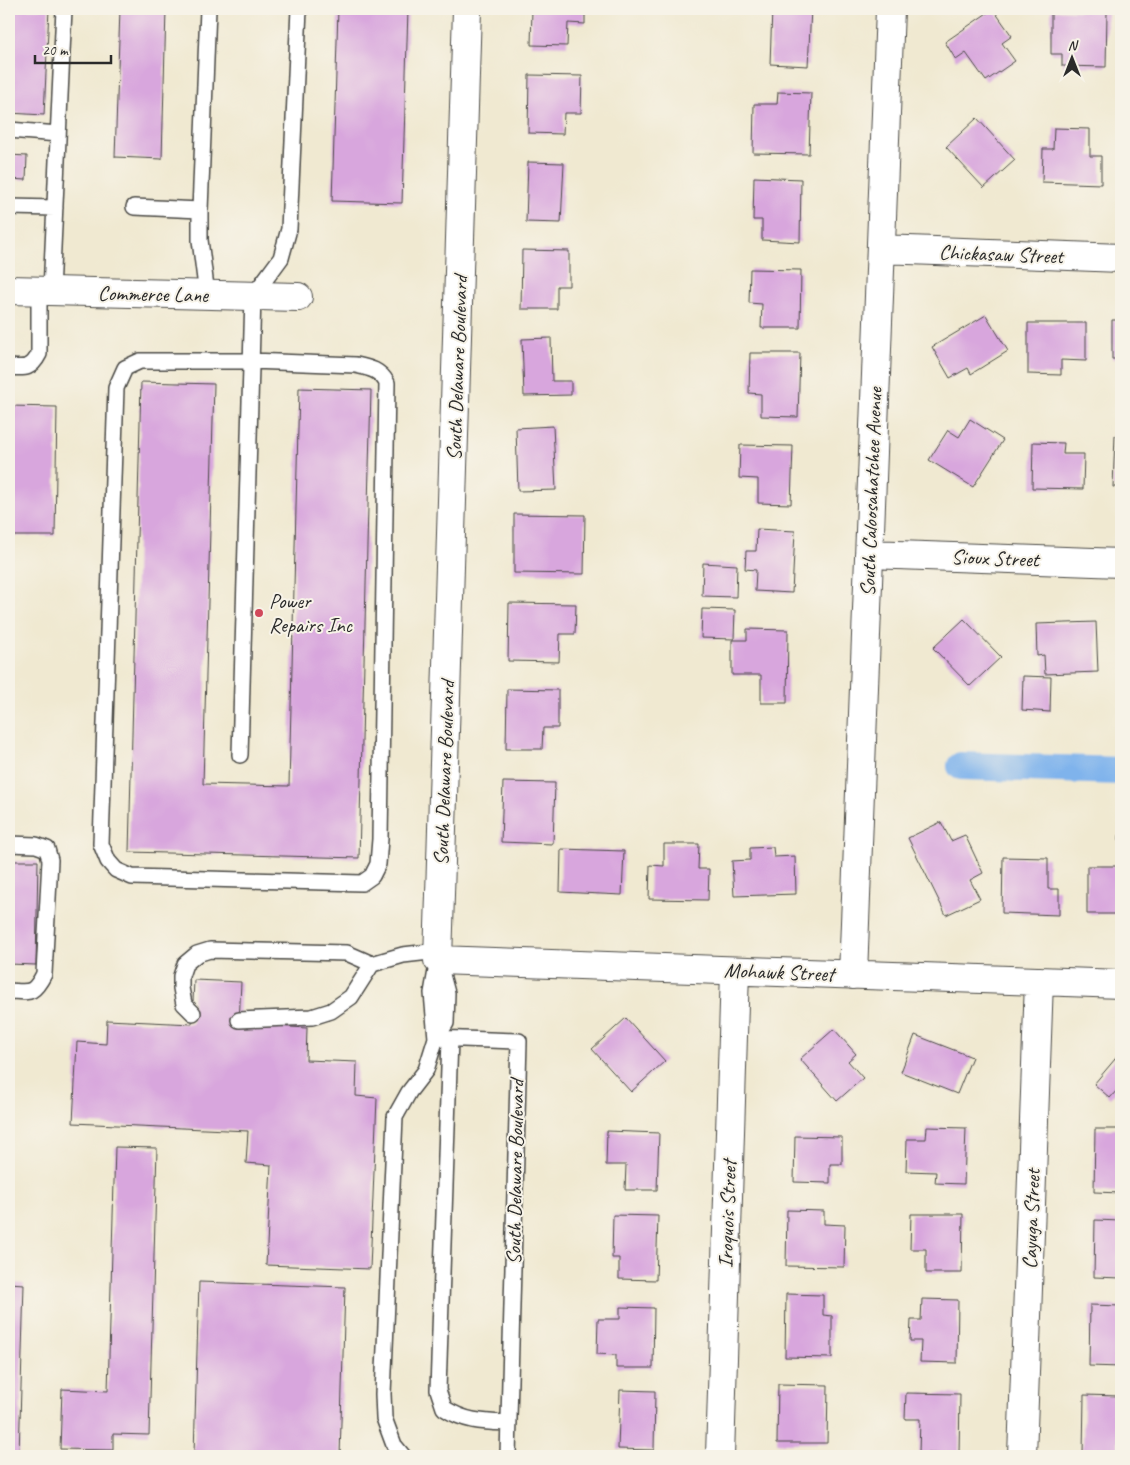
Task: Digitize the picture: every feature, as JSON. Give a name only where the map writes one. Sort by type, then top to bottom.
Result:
[{"type":"street","name":"South Delaware Boulevard","points":[[438,956],[467,9]]},
{"type":"street","name":"South Caloosahatchee Avenue","points":[[852,975],[890,9]]},
{"type":"street","name":"Chickasaw Street","points":[[881,249],[1121,258]]},
{"type":"street","name":"Commerce Lane","points":[[9,290],[298,297]]},
{"type":"street","name":"Sioux Street","points":[[869,554],[1121,563]]},
{"type":"street","name":"Mohawk Street","points":[[438,956],[735,971],[1121,984]]},
{"type":"street","name":"Iroquois Street","points":[[720,1456],[735,971]]},
{"type":"street","name":"Cayuga Street","points":[[1022,1456],[1039,982]]},
{"type":"lane","points":[[9,367],[26,368],[35,362],[39,354],[55,208],[64,9]]},
{"type":"lane","points":[[207,295],[200,240],[200,210],[208,9]]},
{"type":"lane","points":[[240,755],[253,296],[280,258],[289,229],[299,9]]},
{"type":"lane","points":[[9,130],[58,134]]},
{"type":"lane","points":[[9,206],[55,208]]},
{"type":"lane","points":[[134,208],[200,210]]},
{"type":"lane","points":[[140,361],[251,361],[356,365],[371,369],[383,376],[387,383],[380,839],[378,864],[372,876],[362,883],[132,877],[116,870],[108,860],[101,844],[116,388],[125,368],[140,361]]},
{"type":"lane","points":[[9,844],[36,845],[47,850],[50,860],[44,974],[38,986],[30,992],[9,991]]},
{"type":"lane","points":[[193,1013],[184,1004],[180,988],[180,976],[185,964],[197,954],[210,950],[347,953],[372,964],[403,955],[438,956],[446,993],[446,1023],[443,1038],[438,1390],[444,1408],[456,1416],[474,1421],[509,1423]]},
{"type":"lane","points":[[239,1020],[312,1017],[331,1011],[352,997],[372,964]]},
{"type":"lane","points":[[403,1456],[394,1445],[384,1418],[383,1394],[395,1117],[409,1092],[426,1070],[443,1038]]},
{"type":"lane","name":"South Delaware Boulevard","points":[[443,1038],[519,1042],[508,1456]]},
{"type":"building","points":[[9,9],[49,9],[44,115],[9,113]]},
{"type":"building","points":[[120,9],[166,9],[162,159],[115,157]]},
{"type":"building","points":[[338,9],[408,9],[402,203],[332,201]]},
{"type":"building","points":[[532,9],[585,9],[585,24],[568,23],[567,46],[531,45]]},
{"type":"building","points":[[772,9],[811,9],[808,66],[770,64]]},
{"type":"building","points":[[993,9],[1012,36],[1002,43],[1015,61],[986,81],[966,53],[956,60],[945,42]]},
{"type":"building","points":[[1051,10],[1107,12],[1106,67],[1062,66],[1062,54],[1051,54]]},
{"type":"building","points":[[529,75],[582,76],[581,113],[564,113],[563,134],[528,133]]},
{"type":"building","points":[[778,92],[811,93],[809,154],[753,153],[754,104],[777,104]]},
{"type":"building","points":[[977,118],[1015,160],[984,188],[946,147]]},
{"type":"building","points":[[1054,128],[1090,129],[1090,156],[1101,156],[1101,184],[1042,182],[1043,149],[1053,149]]},
{"type":"building","points":[[9,155],[27,156],[26,180],[9,179]]},
{"type":"building","points":[[528,162],[564,163],[561,223],[526,222]]},
{"type":"building","points":[[754,177],[801,179],[800,242],[762,240],[762,220],[753,220]]},
{"type":"building","points":[[522,250],[569,251],[569,286],[557,286],[557,309],[521,309]]},
{"type":"building","points":[[750,269],[801,270],[800,328],[761,328],[762,304],[749,303]]},
{"type":"building","points":[[986,315],[1008,351],[971,374],[968,368],[950,378],[932,347]]},
{"type":"building","points":[[1112,320],[1121,320],[1121,359],[1112,359]]},
{"type":"building","points":[[1028,323],[1086,323],[1086,361],[1061,360],[1061,375],[1028,374]]},
{"type":"building","points":[[551,338],[552,381],[571,381],[571,395],[524,396],[522,339]]},
{"type":"building","points":[[750,353],[800,353],[798,417],[761,416],[761,394],[749,393]]},
{"type":"building","points":[[141,382],[214,384],[203,784],[289,786],[299,388],[371,390],[359,858],[129,852]]},
{"type":"building","points":[[9,406],[57,407],[55,536],[9,536]]},
{"type":"building","points":[[970,419],[1003,440],[973,487],[929,460],[948,430],[959,437]]},
{"type":"building","points":[[553,426],[556,490],[518,491],[516,428]]},
{"type":"building","points":[[1115,435],[1121,435],[1121,487],[1113,487]]},
{"type":"building","points":[[1033,442],[1064,443],[1063,454],[1084,454],[1083,489],[1032,488]]},
{"type":"building","points":[[740,445],[793,446],[791,504],[758,503],[758,479],[739,478]]},
{"type":"building","points":[[514,514],[585,515],[584,574],[514,573]]},
{"type":"building","points":[[757,529],[795,531],[792,593],[755,591],[756,570],[745,569],[746,551],[756,551]]},
{"type":"building","points":[[703,563],[737,565],[736,597],[702,596]]},
{"type":"building","points":[[509,603],[576,604],[575,634],[560,634],[559,662],[508,661]]},
{"type":"building","points":[[702,609],[735,610],[734,639],[701,638]]},
{"type":"building","points":[[964,619],[1001,657],[970,686],[933,648]]},
{"type":"building","points":[[1096,622],[1098,672],[1045,674],[1044,655],[1037,656],[1036,624]]},
{"type":"building","points":[[747,629],[788,630],[787,703],[761,703],[761,675],[732,675],[732,640],[747,640]]},
{"type":"building","points":[[1023,676],[1051,677],[1050,712],[1022,710]]},
{"type":"building","points":[[507,689],[558,690],[558,728],[543,728],[542,749],[506,749]]},
{"type":"building","points":[[503,782],[555,783],[553,844],[501,842]]},
{"type":"building","points":[[941,822],[951,841],[965,835],[983,873],[970,880],[980,899],[946,915],[908,838]]},
{"type":"building","points":[[1119,835],[1121,835],[1121,914],[1087,914],[1087,866],[1118,866]]},
{"type":"building","points":[[664,844],[699,844],[698,869],[709,869],[708,900],[649,899],[650,865],[664,866]]},
{"type":"building","points":[[773,847],[774,857],[795,856],[796,894],[734,896],[732,861],[750,860],[750,848]]},
{"type":"building","points":[[561,849],[624,851],[622,895],[560,892]]},
{"type":"building","points":[[1003,857],[1048,858],[1048,889],[1059,889],[1059,915],[1002,913]]},
{"type":"building","points":[[9,861],[38,861],[36,965],[9,964]]},
{"type":"building","points":[[194,980],[241,982],[239,1024],[307,1028],[306,1060],[357,1062],[356,1096],[377,1098],[370,1269],[266,1265],[271,1165],[246,1163],[248,1131],[73,1123],[77,1042],[106,1044],[107,1020],[192,1024]]},
{"type":"building","points":[[626,1018],[665,1061],[631,1092],[592,1049]]},
{"type":"building","points":[[834,1029],[856,1054],[848,1061],[863,1078],[837,1101],[800,1059]]},
{"type":"building","points":[[915,1035],[972,1057],[957,1094],[901,1072]]},
{"type":"building","points":[[1121,1052],[1121,1091],[1118,1089],[1110,1098],[1094,1084]]},
{"type":"building","points":[[927,1127],[966,1128],[964,1184],[935,1183],[936,1172],[906,1171],[907,1139],[926,1139]]},
{"type":"building","points":[[1095,1129],[1121,1129],[1121,1193],[1094,1192]]},
{"type":"building","points":[[607,1131],[659,1133],[657,1190],[625,1190],[626,1165],[606,1165]]},
{"type":"building","points":[[795,1136],[842,1137],[842,1164],[830,1164],[830,1183],[794,1182]]},
{"type":"building","points":[[115,1147],[157,1148],[149,1435],[113,1434],[113,1450],[60,1449],[62,1389],[108,1391]]},
{"type":"building","points":[[787,1210],[824,1211],[824,1224],[845,1225],[844,1267],[786,1266]]},
{"type":"building","points":[[911,1214],[963,1214],[962,1273],[926,1273],[926,1249],[910,1249]]},
{"type":"building","points":[[613,1215],[658,1216],[656,1280],[619,1279],[619,1258],[612,1258]]},
{"type":"building","points":[[1095,1220],[1121,1221],[1121,1278],[1094,1277]]},
{"type":"building","points":[[199,1282],[345,1287],[340,1456],[194,1454]]},
{"type":"building","points":[[9,1283],[24,1284],[19,1456],[9,1456]]},
{"type":"building","points":[[786,1294],[823,1295],[823,1315],[832,1316],[832,1358],[785,1357]]},
{"type":"building","points":[[922,1299],[958,1300],[957,1363],[920,1362],[921,1341],[910,1341],[911,1320],[921,1320]]},
{"type":"building","points":[[1090,1305],[1121,1306],[1121,1367],[1089,1366]]},
{"type":"building","points":[[620,1307],[654,1308],[653,1368],[616,1368],[616,1355],[597,1354],[598,1319],[620,1319]]},
{"type":"building","points":[[778,1384],[828,1385],[827,1443],[777,1443]]},
{"type":"building","points":[[620,1390],[655,1391],[654,1450],[618,1449]]},
{"type":"building","points":[[906,1393],[960,1394],[959,1454],[919,1453],[920,1419],[905,1419]]},
{"type":"building","points":[[1084,1395],[1119,1396],[1118,1455],[1083,1454]]},
{"type":"waterway","points":[[961,766],[1121,771]]},
{"type":"place","name":"Power Repairs Inc","points":[[259,613]]}]
